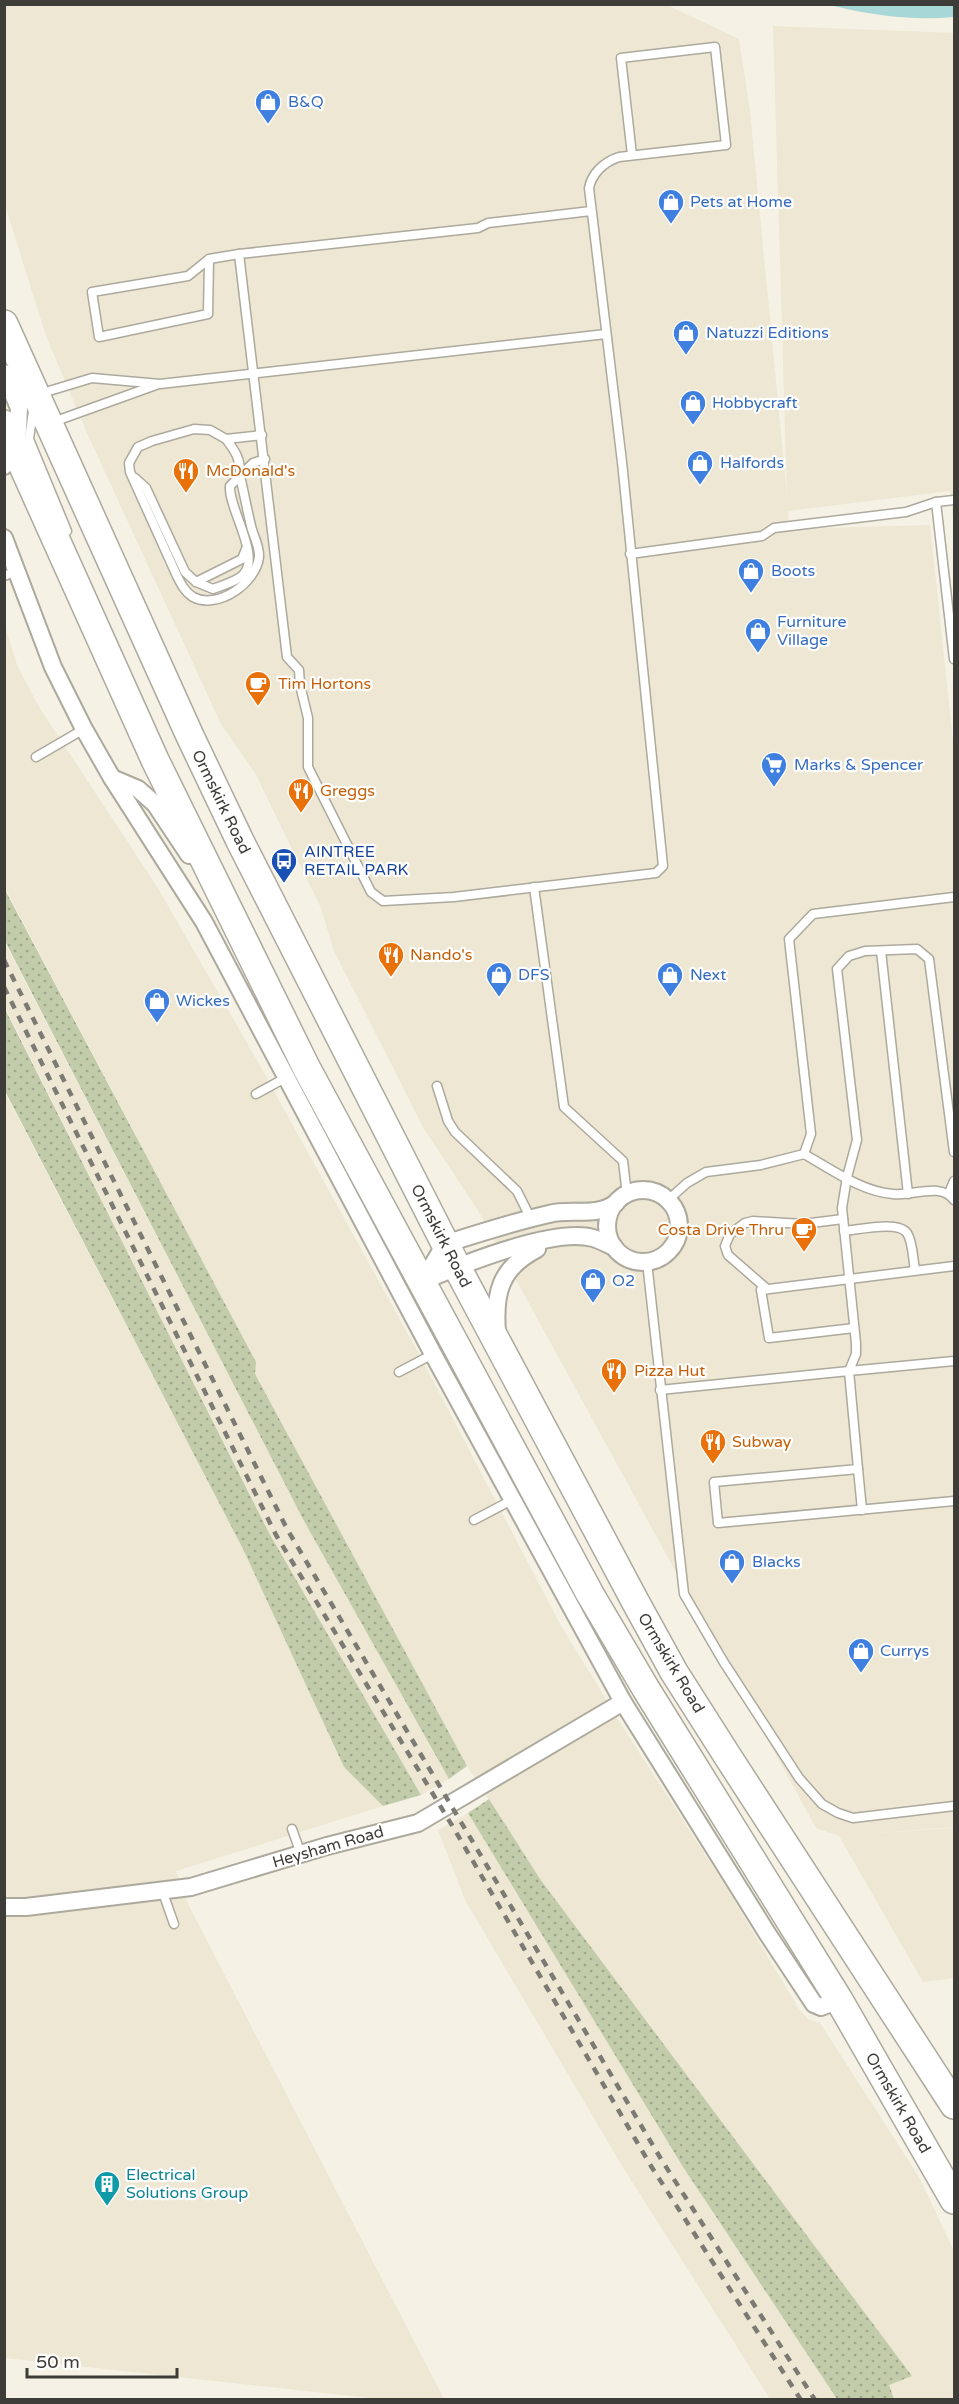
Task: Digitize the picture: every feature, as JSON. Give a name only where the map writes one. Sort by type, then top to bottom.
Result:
[{"type":"highway","name":"Ormskirk Road","points":[[4,324],[16,411],[24,444],[90,607],[155,760],[306,1067],[590,1594],[645,1689],[839,2000],[954,2200]]},
{"type":"highway","name":"Ormskirk Road","points":[[16,411],[24,444],[240,841],[451,1256],[674,1672],[954,2105]]},
{"type":"street","name":"Ormskirk Road","points":[[4,372],[16,411]]},
{"type":"street","points":[[4,538],[10,573],[84,729],[112,778],[204,922],[433,1354],[622,1702],[814,2004],[821,2007],[839,2000]]},
{"type":"street","points":[[112,778],[138,789],[161,812],[249,952]]},
{"type":"street","points":[[423,1281],[451,1256],[482,1257],[565,1236],[592,1238],[614,1247],[628,1259],[647,1262],[668,1253],[679,1232],[679,1221],[675,1209],[668,1200],[649,1191],[638,1191],[606,1210],[571,1211],[531,1219],[451,1256],[423,1281]]},
{"type":"street","points":[[614,1247],[609,1236],[610,1213],[622,1199]]},
{"type":"street","points":[[497,1343],[496,1300],[500,1286],[509,1270],[515,1262],[530,1252],[565,1236]]},
{"type":"street","name":"Heysham Road","points":[[4,1907],[26,1907],[191,1887],[301,1854],[418,1823],[622,1702]]},
{"type":"lane","points":[[239,254],[287,657],[300,670],[300,685],[308,718],[308,767],[371,891],[378,899],[389,903],[656,873],[663,866],[589,188],[596,171],[611,159],[726,146],[715,47],[621,58],[632,155]]},
{"type":"lane","points":[[209,259],[208,314],[99,337],[93,291],[188,276],[209,259],[478,228],[488,222],[591,211]]},
{"type":"lane","points":[[16,411],[92,378],[160,384],[606,334]]},
{"type":"lane","points":[[70,539],[24,444],[81,410],[160,384]]},
{"type":"lane","points":[[194,429],[210,430],[225,439],[241,463],[240,476],[259,554],[257,567],[243,587],[231,594],[207,600],[195,598],[185,591],[130,472],[129,463],[138,447],[152,441],[194,429]]},
{"type":"lane","points":[[225,439],[262,435]]},
{"type":"lane","points":[[130,472],[146,489],[186,572],[196,582],[213,589],[241,578],[249,563],[248,546],[229,496],[230,486],[253,463],[265,459]]},
{"type":"lane","points":[[630,554],[762,536],[774,528],[906,512],[936,502],[954,500]]},
{"type":"lane","points":[[936,502],[954,659]]},
{"type":"lane","points":[[196,582],[242,559],[248,546]]},
{"type":"lane","points":[[36,756],[84,729]]},
{"type":"lane","points":[[534,887],[564,1107],[623,1161],[622,1199]]},
{"type":"lane","points":[[804,1154],[811,1134],[789,939],[813,914],[954,897]]},
{"type":"lane","points":[[861,1510],[849,1371],[856,1354],[843,1219],[847,1177],[857,1140],[837,969],[849,956],[865,951],[917,949],[928,959],[954,1152]]},
{"type":"lane","points":[[881,951],[908,1194]]},
{"type":"lane","points":[[256,1094],[287,1077]]},
{"type":"lane","points":[[437,1086],[448,1121],[455,1132],[517,1191],[531,1219]]},
{"type":"lane","points":[[668,1200],[687,1183],[706,1172],[761,1166],[804,1154],[868,1189],[884,1194],[940,1190],[952,1197],[954,1181]]},
{"type":"lane","points":[[767,1289],[728,1255],[725,1246],[730,1234],[744,1223],[753,1221],[803,1224],[843,1219]]},
{"type":"lane","points":[[844,1231],[890,1226],[903,1229],[909,1235],[915,1270]]},
{"type":"lane","points":[[647,1262],[684,1594],[723,1661],[792,1769],[810,1793],[822,1804],[852,1818],[954,1806]]},
{"type":"lane","points":[[854,1328],[769,1338],[761,1290],[954,1266]]},
{"type":"lane","points":[[399,1372],[433,1354]]},
{"type":"lane","points":[[660,1390],[954,1361]]},
{"type":"lane","points":[[858,1469],[714,1482],[718,1523],[954,1501]]},
{"type":"lane","points":[[474,1520],[512,1500]]},
{"type":"lane","points":[[292,1829],[301,1854]]},
{"type":"lane","points":[[162,1890],[174,1924]]},
{"type":"shaded area","points":[[665,4],[739,39],[750,111],[787,496],[773,26],[954,33],[954,529],[950,491],[788,511],[789,529],[930,525],[954,751],[954,1827],[865,1834],[954,1828],[954,1978],[923,1982],[839,1836],[816,1828],[479,1212],[424,1129],[334,951],[321,908],[255,773],[221,724],[87,433],[46,336],[5,205],[4,5]]},
{"type":"shaded area","points":[[4,623],[17,665],[39,707],[156,885],[258,1062],[420,1356],[560,1624],[626,1732],[726,1887],[799,2009],[808,2019],[820,2023],[919,2177],[954,2251],[954,2399],[894,2399],[888,2385],[911,2375],[540,1879],[467,1766],[255,1374],[256,1362],[5,888]]},
{"type":"shaded area","points":[[4,941],[304,1521],[449,1779],[421,1795],[269,1533],[5,1007]]},
{"type":"shaded area","points":[[4,1091],[243,1549],[344,1767],[383,1806],[176,1871],[189,1906],[444,2399],[379,2399],[5,2358]]},
{"type":"shaded area","points":[[468,1813],[683,2167],[837,2399],[770,2399],[624,2169],[465,1900],[438,1830]]},
{"type":"green space","points":[[4,888],[256,1362],[255,1374],[467,1766],[449,1779],[304,1521],[5,941]]},
{"type":"green space","points":[[4,1007],[269,1533],[421,1795],[383,1806],[344,1767],[243,1549],[5,1091]]},
{"type":"green space","points":[[489,1799],[540,1879],[912,2376],[889,2385],[894,2399],[837,2399],[683,2167],[468,1813]]},
{"type":"water","points":[[829,5],[954,5],[954,17],[891,16]]},
{"type":"railway","points":[[4,960],[287,1529],[661,2159],[815,2400]]},
{"type":"railway","points":[[4,987],[276,1535],[453,1827],[651,2166],[801,2400]]},
{"type":"place","name":"B&Q","points":[[268,125]]},
{"type":"place","name":"Pets at Home","points":[[671,225]]},
{"type":"place","name":"Natuzzi Editions","points":[[686,356]]},
{"type":"place","name":"Hobbycraft","points":[[693,426]]},
{"type":"place","name":"Halfords","points":[[700,486]]},
{"type":"place","name":"McDonald's","points":[[186,494]]},
{"type":"place","name":"Boots","points":[[751,594]]},
{"type":"place","name":"Furniture Village","points":[[758,654]]},
{"type":"place","name":"Tim Hortons","points":[[258,707]]},
{"type":"place","name":"Marks & Spencer","points":[[774,788]]},
{"type":"place","name":"Greggs","points":[[301,814]]},
{"type":"place","name":"AINTREE RETAIL PARK","points":[[284,884]]},
{"type":"place","name":"Nando's","points":[[391,978]]},
{"type":"place","name":"DFS","points":[[499,998]]},
{"type":"place","name":"Next","points":[[670,998]]},
{"type":"place","name":"Wickes","points":[[157,1024]]},
{"type":"place","name":"Costa Drive Thru","points":[[804,1253]]},
{"type":"place","name":"O2","points":[[593,1304]]},
{"type":"place","name":"Pizza Hut","points":[[614,1394]]},
{"type":"place","name":"Subway","points":[[713,1465]]},
{"type":"place","name":"Blacks","points":[[732,1585]]},
{"type":"place","name":"Currys","points":[[861,1674]]},
{"type":"place","name":"Electrical Solutions Group","points":[[107,2207]]}]
